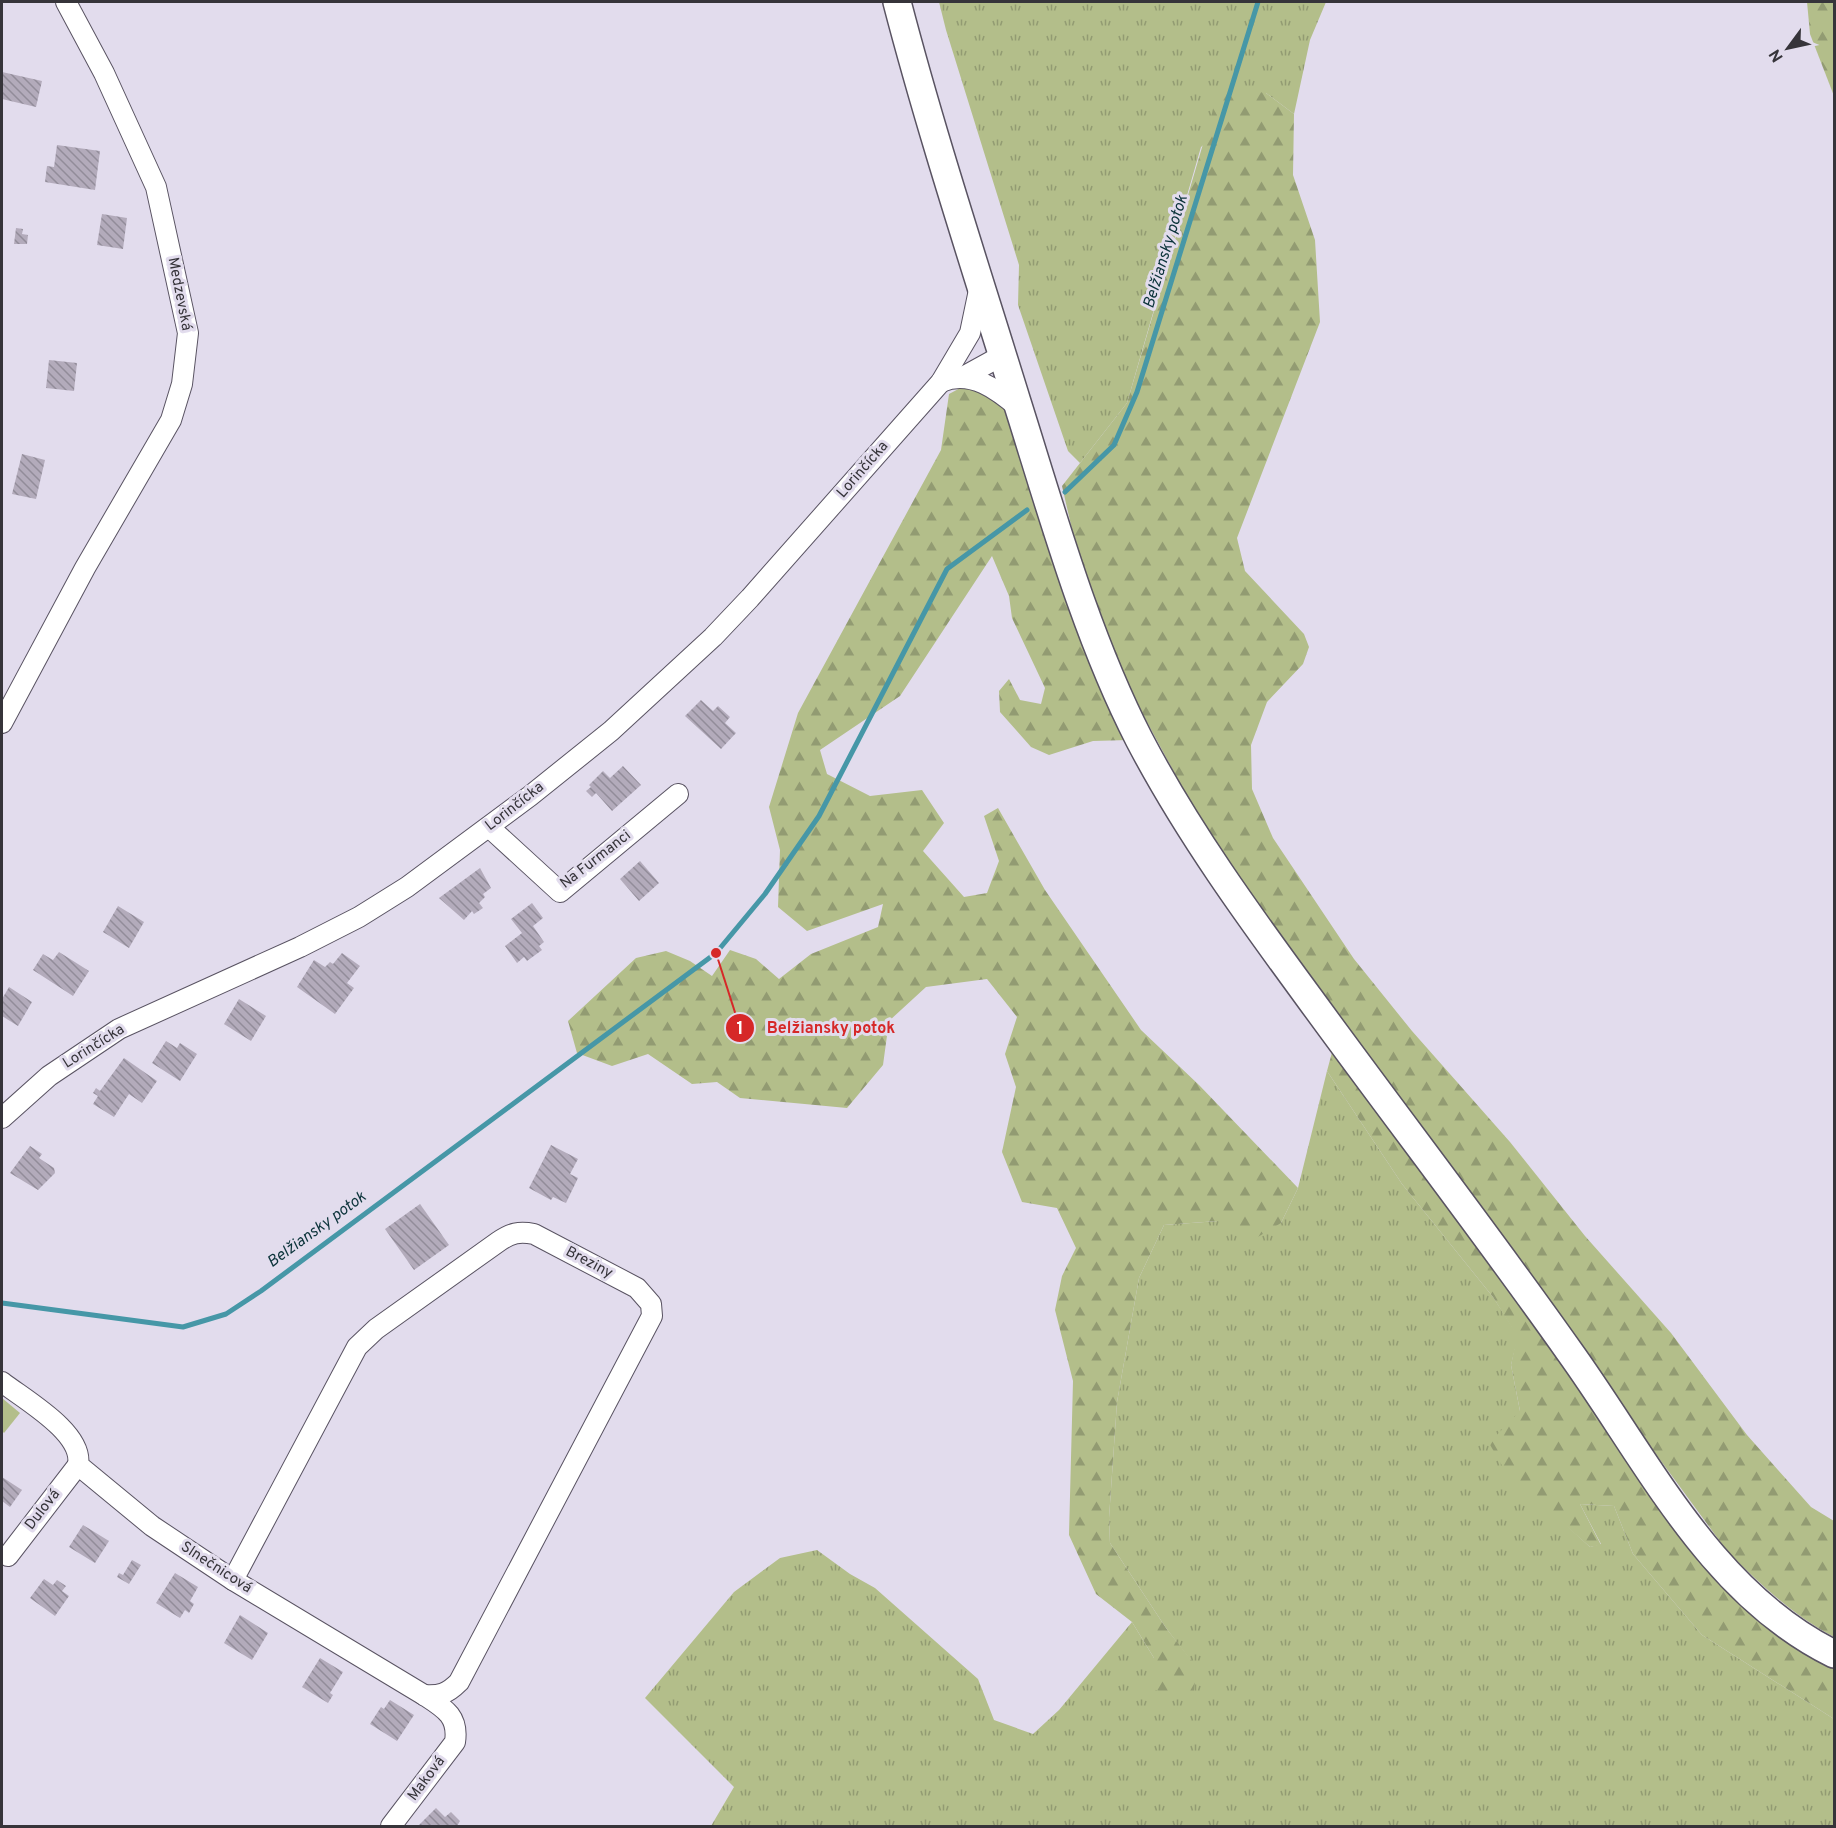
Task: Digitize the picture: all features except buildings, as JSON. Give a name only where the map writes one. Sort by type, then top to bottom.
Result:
[{"type":"main road","points":[[897,2],[916,76],[1050,506],[1112,682],[1138,737],[1200,842],[1270,945],[1570,1352],[1702,1544],[1765,1610],[1834,1654]]},
{"type":"street","name":"Medzevská","points":[[2,723],[85,568],[171,420],[182,384],[188,333],[156,187],[104,73],[66,2]]},
{"type":"street","name":"Lorinčícka","points":[[2,1118],[49,1076],[119,1029],[300,948],[359,917],[407,887],[489,827],[611,731],[713,637],[771,576],[905,420],[941,382],[961,352],[975,318],[980,283]]},
{"type":"street","points":[[961,352],[978,343],[1000,347]]},
{"type":"street","points":[[941,382],[963,377],[1000,347]]},
{"type":"street","points":[[963,377],[992,387],[1020,409]]},
{"type":"street","name":"Na Furmanci","points":[[489,827],[560,892],[678,794]]},
{"type":"street","name":"Breziny","points":[[233,1580],[357,1347],[376,1329],[498,1242],[510,1234],[522,1231],[534,1234],[637,1288],[651,1304],[652,1316],[459,1682],[449,1692],[440,1695],[424,1695]]},
{"type":"street","points":[[2,1382],[71,1438],[80,1456],[78,1465]]},
{"type":"street","name":"Dulová","points":[[8,1556],[78,1465]]},
{"type":"street","name":"Slnečnicová","points":[[78,1465],[152,1526],[233,1580],[424,1695],[453,1717],[457,1729]]},
{"type":"street","name":"Maková","points":[[391,1827],[455,1742],[457,1729]]},
{"type":"green space","points":[[939,2],[1326,2],[1310,40],[1294,114],[1266,93],[1201,147],[1127,403],[1080,463],[1068,451],[1018,305],[1019,265]]},
{"type":"green space","points":[[1807,2],[1834,2],[1834,96],[1810,34]]},
{"type":"green space","points":[[1220,86],[1266,93],[1294,114],[1293,175],[1315,240],[1320,322],[1237,538],[1245,571],[1304,634],[1309,647],[1303,664],[1267,702],[1251,745],[1252,789],[1273,838],[1354,959],[1412,1031],[1510,1142],[1585,1236],[1671,1333],[1747,1435],[1811,1507],[1834,1521],[1834,1637],[1790,1609],[1727,1551],[1339,1022],[1209,837],[1127,685],[1077,551],[1062,486],[1127,403]]},
{"type":"green space","points":[[966,385],[996,397],[1012,413],[1129,740],[1093,741],[1049,755],[1031,747],[1000,712],[999,691],[1009,679],[1020,700],[1041,704],[1045,688],[1012,618],[1009,596],[992,556],[900,696],[820,750],[827,774],[870,796],[922,790],[944,823],[923,851],[964,897],[987,893],[999,861],[984,816],[998,808],[1045,890],[1141,1030],[1199,1085],[1298,1188],[1281,1223],[1246,1244],[1218,1221],[1164,1225],[1139,1278],[1117,1402],[1109,1518],[1110,1543],[1166,1628],[1196,1666],[1194,1692],[1173,1695],[1152,1689],[1154,1658],[1132,1622],[1096,1594],[1069,1535],[1073,1381],[1055,1310],[1062,1276],[1076,1248],[1057,1208],[1022,1202],[1002,1152],[1016,1087],[1005,1054],[1017,1017],[987,979],[926,987],[889,1021],[883,1065],[847,1108],[740,1098],[717,1082],[692,1084],[648,1054],[612,1066],[577,1053],[568,1021],[636,958],[666,951],[690,961],[712,976],[730,950],[756,959],[779,979],[811,954],[878,927],[883,904],[807,931],[778,907],[780,850],[769,807],[798,713],[941,450],[949,394]]},
{"type":"green space","points":[[1334,1045],[1691,1540],[1834,1664],[1834,1719],[1702,1635],[1633,1554],[1614,1506],[1580,1504],[1601,1545],[1590,1547],[1507,1474],[1489,1443],[1520,1411],[1511,1365],[1517,1336],[1493,1297],[1402,1184],[1327,1071]]},
{"type":"green space","points":[[1327,1071],[1402,1184],[1493,1297],[1518,1336],[1511,1365],[1520,1411],[1555,1515],[1590,1547],[1601,1544],[1580,1504],[1614,1506],[1633,1554],[1702,1635],[1834,1719],[1834,1826],[711,1826],[734,1787],[645,1698],[734,1592],[780,1558],[817,1550],[850,1574],[875,1588],[978,1679],[994,1720],[1033,1734],[1059,1710],[1132,1622],[1154,1658],[1195,1666],[1166,1628],[1110,1543],[1109,1518],[1117,1402],[1139,1278],[1164,1225],[1218,1221],[1281,1223],[1298,1188]]},
{"type":"green space","points":[[2,1398],[20,1413],[4,1433],[2,1431]]},
{"type":"waterway","name":"Belžiansky potok","points":[[1065,492],[1114,445],[1137,392],[1258,2]]},
{"type":"waterway","name":"Belžiansky potok","points":[[2,1303],[183,1327],[226,1314],[261,1291],[716,953],[765,894],[819,816],[947,569],[1027,510]]},
{"type":"place","name":"Belžiansky potok","points":[[716,953]]}]
